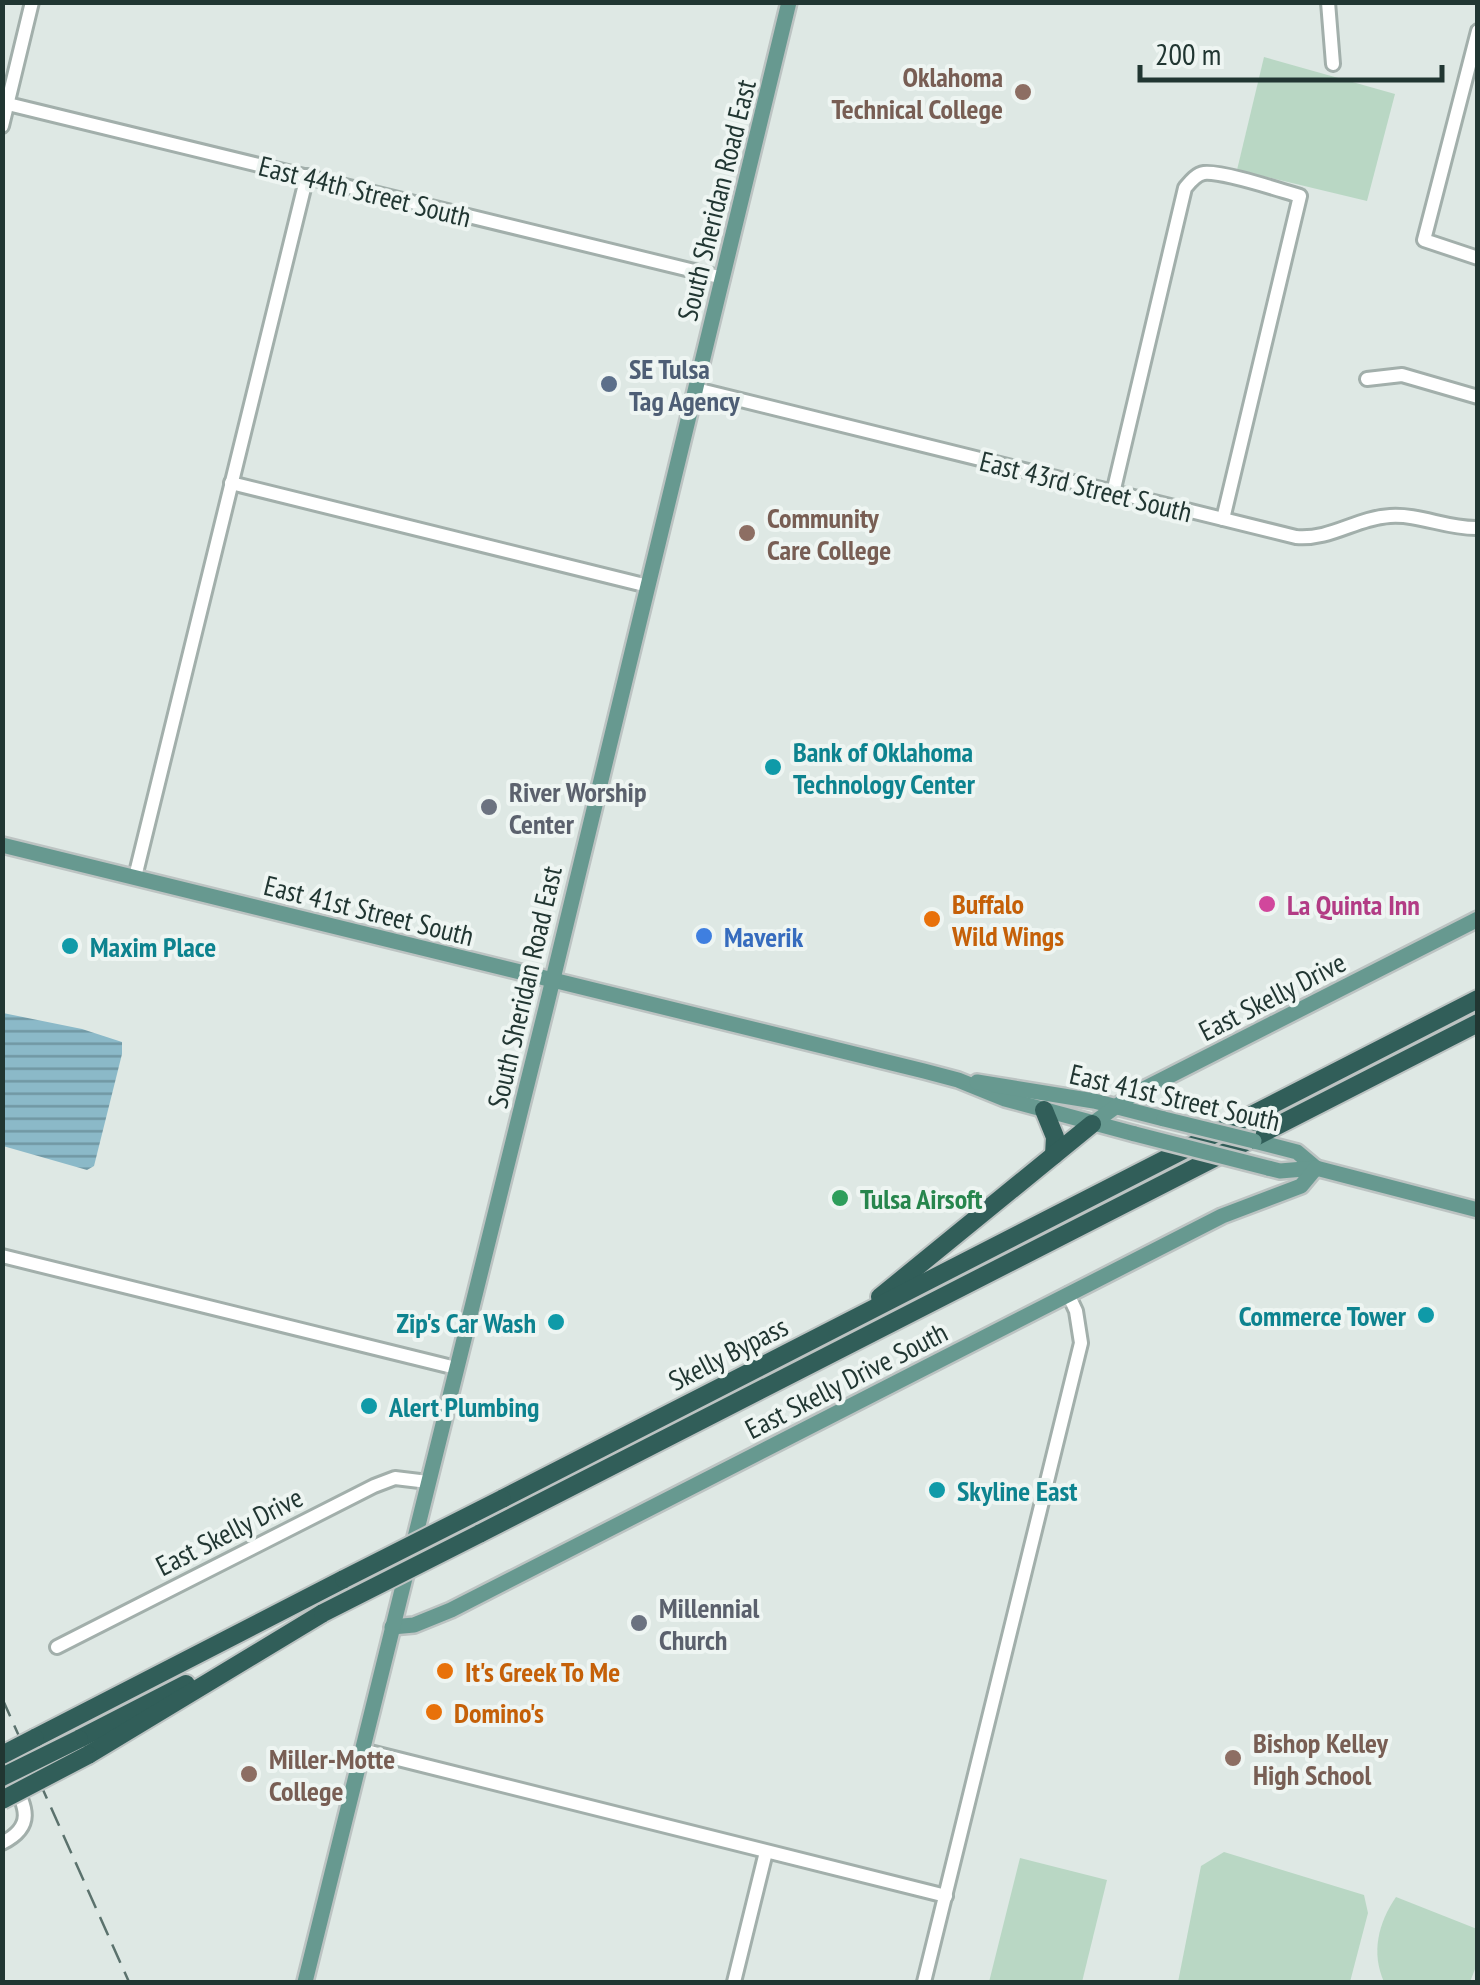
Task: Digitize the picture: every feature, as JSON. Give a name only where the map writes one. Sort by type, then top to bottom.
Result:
[{"type":"highway","name":"Skelly Bypass","points":[[2,1758],[1478,999]]},
{"type":"highway","name":"Skelly Bypass","points":[[2,1776],[84,1747],[324,1613],[1478,1022]]},
{"type":"highway","points":[[1044,1110],[1056,1137],[1054,1154]]},
{"type":"highway","points":[[854,1319],[1092,1124]]},
{"type":"highway","points":[[2,1800],[84,1747]]},
{"type":"main road","name":"South Sheridan Road East","points":[[305,1982],[789,2]]},
{"type":"main road","name":"East 41st Street South","points":[[2,845],[958,1080],[1092,1124],[1280,1171],[1316,1168],[1478,1210]]},
{"type":"main road","name":"East Skelly Drive","points":[[1092,1124],[1132,1096],[1478,919]]},
{"type":"main road","name":"East 41st Street South","points":[[958,1080],[1009,1085],[1164,1118],[1297,1152],[1316,1168]]},
{"type":"main road","name":"East Skelly Drive South","points":[[392,1627],[426,1622],[451,1610],[1222,1216],[1301,1186],[1316,1168]]},
{"type":"street","points":[[2,126],[32,2]]},
{"type":"street","points":[[1328,2],[1333,64]]},
{"type":"street","points":[[1478,30],[1424,240],[1478,258]]},
{"type":"street","name":"East 44th Street South","points":[[8,104],[723,278]]},
{"type":"street","points":[[1113,493],[1185,188],[1205,173],[1300,196],[1222,519]]},
{"type":"street","points":[[135,877],[306,176]]},
{"type":"street","points":[[1368,380],[1402,375],[1478,397]]},
{"type":"street","name":"East 43rd Street South","points":[[696,389],[1307,538],[1334,534],[1385,516],[1410,516],[1454,528],[1478,528]]},
{"type":"street","points":[[231,484],[648,586]]},
{"type":"street","points":[[2,1256],[456,1368]]},
{"type":"street","points":[[924,1982],[1081,1343],[1076,1311],[1068,1294]]},
{"type":"street","name":"East Skelly Drive","points":[[57,1647],[374,1486],[395,1478],[428,1482]]},
{"type":"street","points":[[362,1750],[946,1896]]},
{"type":"street","points":[[2,1758],[26,1813],[25,1825],[17,1836],[2,1843]]},
{"type":"street","points":[[734,1982],[766,1852]]},
{"type":"green space","points":[[1264,57],[1395,94],[1367,201],[1237,170]]},
{"type":"green space","points":[[1224,1852],[1364,1895],[1368,1913],[1350,1982],[1178,1982],[1201,1866]]},
{"type":"green space","points":[[1020,1858],[1107,1880],[1082,1982],[989,1982]]},
{"type":"green space","points":[[1396,1897],[1477,1929],[1477,1964],[1470,1982],[1384,1982],[1378,1938]]},
{"type":"water","points":[[3,1013],[82,1029],[122,1042],[94,1166],[87,1170],[3,1146]]},
{"type":"railway","points":[[2,1698],[129,1982]]},
{"type":"place","name":"Oklahoma Technical College","points":[[1023,92]]},
{"type":"place","name":"SE Tulsa Tag Agency","points":[[609,384]]},
{"type":"place","name":"Community Care College","points":[[747,533]]},
{"type":"place","name":"Bank of Oklahoma Technology Center","points":[[773,767]]},
{"type":"place","name":"River Worship Center","points":[[489,807]]},
{"type":"place","name":"La Quinta Inn","points":[[1267,904]]},
{"type":"place","name":"Buffalo Wild Wings","points":[[932,919]]},
{"type":"place","name":"Maverik","points":[[704,936]]},
{"type":"place","name":"Maxim Place","points":[[70,946]]},
{"type":"place","name":"Tulsa Airsoft","points":[[840,1198]]},
{"type":"place","name":"Commerce Tower","points":[[1426,1315]]},
{"type":"place","name":"Zip's Car Wash","points":[[556,1322]]},
{"type":"place","name":"Alert Plumbing","points":[[369,1406]]},
{"type":"place","name":"Skyline East","points":[[937,1490]]},
{"type":"place","name":"Millennial Church","points":[[639,1623]]},
{"type":"place","name":"It's Greek To Me","points":[[445,1671]]},
{"type":"place","name":"Domino's","points":[[434,1712]]},
{"type":"place","name":"Bishop Kelley High School","points":[[1233,1758]]},
{"type":"place","name":"Miller-Motte College","points":[[249,1774]]}]
